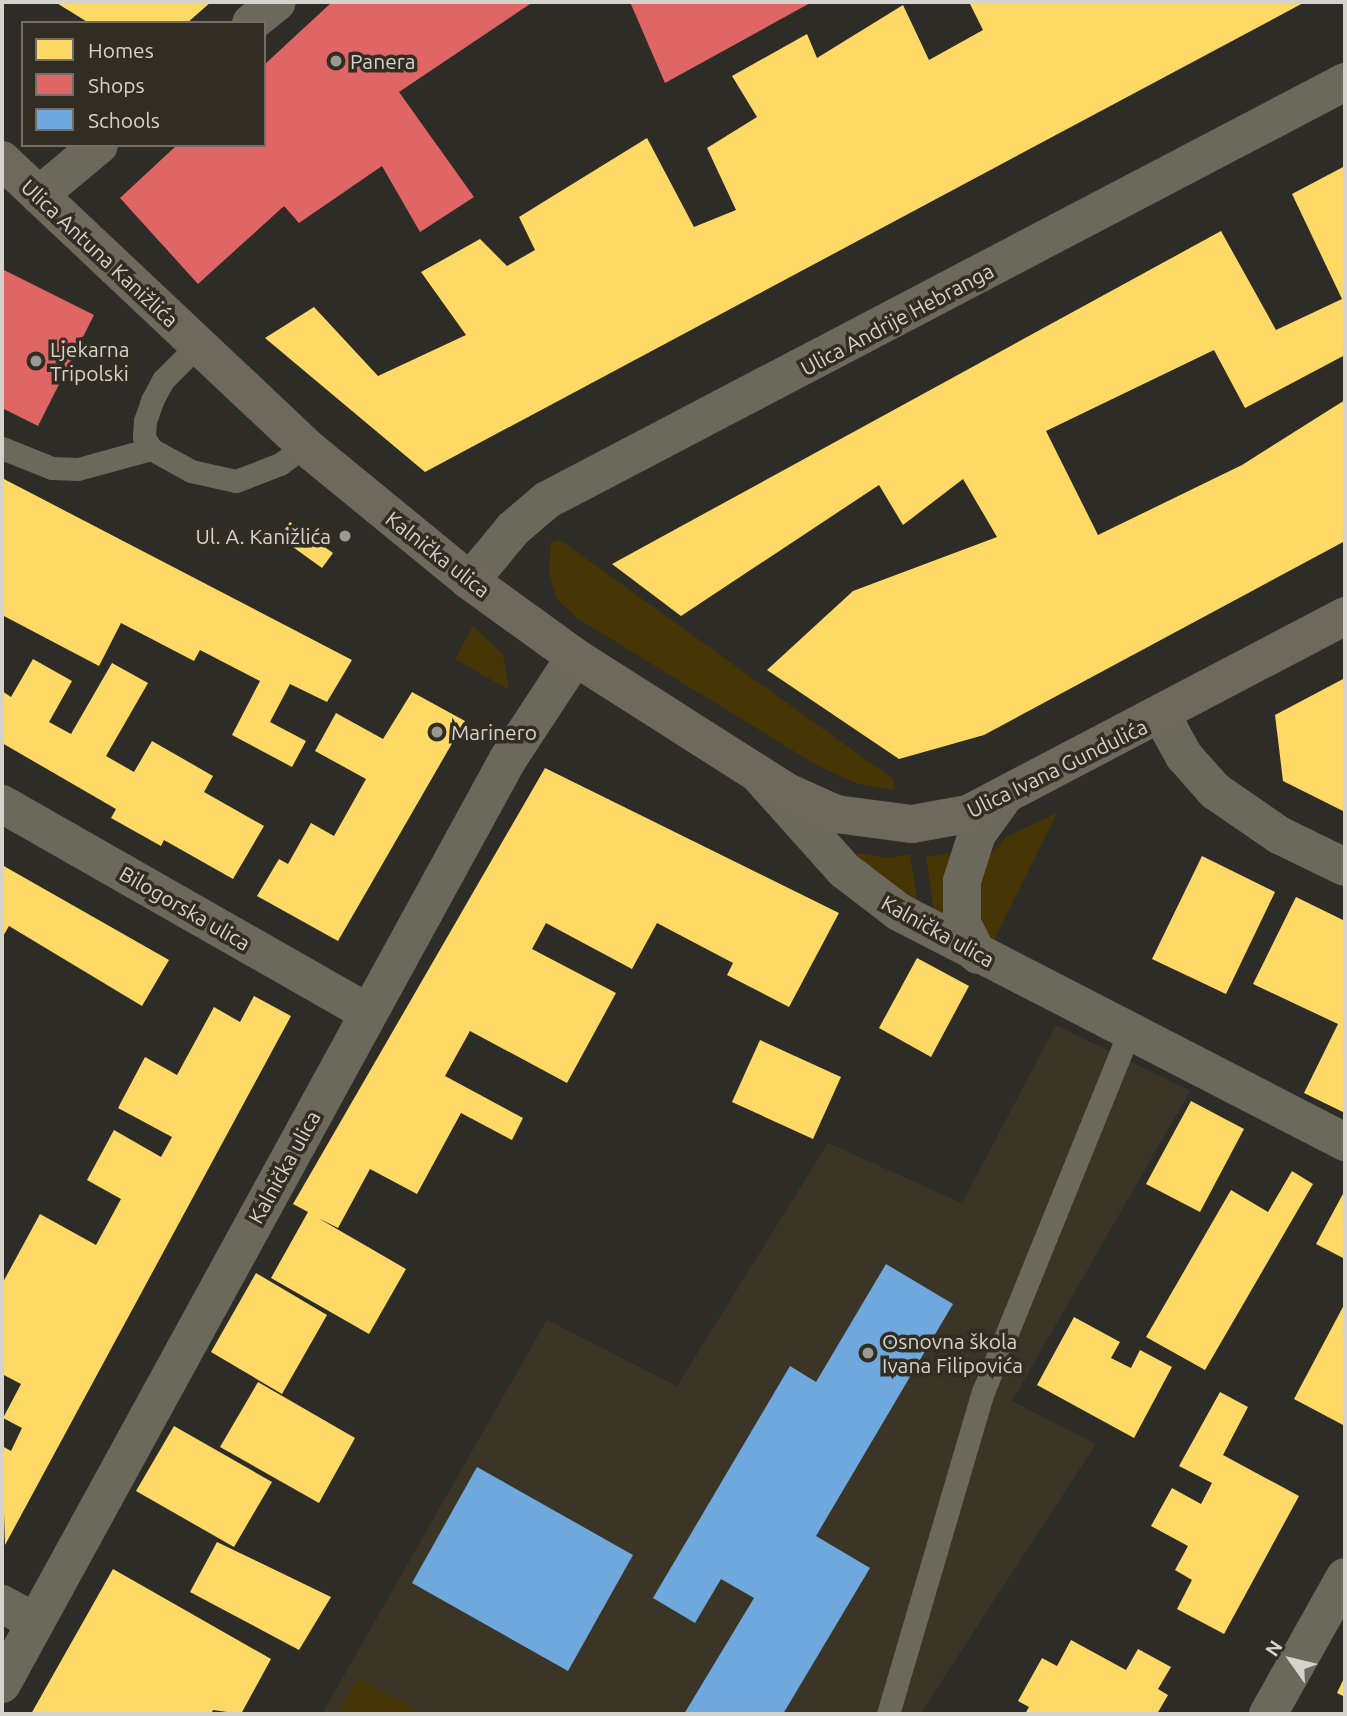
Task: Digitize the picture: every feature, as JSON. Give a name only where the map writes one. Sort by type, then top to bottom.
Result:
[{"type":"main road","name":"Ulica Antuna Kanižlića","points":[[15,179],[198,345]]},
{"type":"main road","name":"Kalnička ulica","points":[[198,345],[304,446],[470,581],[575,657],[755,771]]},
{"type":"main road","name":"Ulica Ivana Gundulića","points":[[755,771],[814,806],[887,825],[950,819],[1003,798],[1345,616]]},
{"type":"street","points":[[253,21],[277,2]]},
{"type":"street","name":"Ulica Andrije Hebranga","points":[[470,581],[513,529],[547,500],[1345,82]]},
{"type":"street","points":[[15,179],[94,147]]},
{"type":"street","name":"Kalnička ulica","points":[[2,1684],[517,743],[575,657]]},
{"type":"street","points":[[1161,716],[1184,756],[1215,792],[1279,835],[1345,867]]},
{"type":"street","name":"Kalnička ulica","points":[[755,771],[804,828],[875,896],[978,955],[1345,1142]]},
{"type":"street","points":[[978,955],[962,923],[962,881],[976,834],[1003,798]]},
{"type":"street","name":"Bilogorska ulica","points":[[2,804],[368,1013]]},
{"type":"street","points":[[1268,1714],[1345,1577]]},
{"type":"street","points":[[2,1604],[35,1622]]},
{"type":"lane","points":[[151,449],[145,429],[152,401],[163,380],[198,345]]},
{"type":"lane","points":[[2,448],[42,466],[78,469],[151,449],[191,471],[236,481],[280,464],[304,446]]},
{"type":"lane","points":[[888,1714],[983,1392],[1129,1032]]},
{"type":"shaded area","points":[[560,540],[893,779],[894,790],[858,784],[818,766],[577,618],[557,599],[549,573],[551,542]]},
{"type":"shaded area","points":[[473,626],[503,655],[509,690],[455,659]]},
{"type":"shaded area","points":[[1057,813],[992,944],[977,909],[983,863],[1006,837]]},
{"type":"shaded area","points":[[957,852],[947,924],[935,918],[926,857]]},
{"type":"shaded area","points":[[859,853],[887,858],[910,854],[919,910],[856,858]]},
{"type":"shaded area","name":"Osnovna škola Ivana Filipovića","points":[[1056,1025],[1190,1091],[1012,1401],[1096,1444],[920,1714],[322,1714],[547,1320],[677,1386],[828,1143],[962,1203]]},
{"type":"shaded area","points":[[358,1678],[424,1714],[338,1714]]},
{"type":"building: Homes","points":[[55,2],[211,2],[189,21],[86,21]]},
{"type":"building: Homes","points":[[969,2],[1305,2],[425,472],[265,338],[314,307],[378,376],[466,335],[421,272],[480,239],[507,266],[535,250],[519,217],[647,138],[694,227],[736,210],[707,148],[757,117],[732,76],[807,34],[817,58],[903,5],[929,60],[983,30]]},
{"type":"building: Homes","points":[[1345,166],[1345,355],[1245,408],[1214,350],[1046,431],[1098,535],[1242,465],[1345,400],[1345,541],[984,735],[899,759],[767,670],[853,591],[997,537],[963,479],[903,525],[879,485],[681,616],[612,564],[1221,231],[1276,330],[1342,299],[1292,194]]},
{"type":"building: Homes","points":[[2,478],[352,660],[327,702],[290,684],[270,722],[306,741],[292,767],[232,735],[260,681],[200,650],[194,661],[121,623],[99,666],[2,615]]},
{"type":"building: Homes","points":[[290,522],[333,553],[322,568],[279,537]]},
{"type":"building: Homes","points":[[33,659],[72,681],[49,722],[71,734],[112,663],[148,683],[106,756],[134,772],[152,741],[213,776],[204,792],[264,826],[233,879],[164,840],[161,846],[111,818],[116,809],[2,743],[2,691],[11,697]]},
{"type":"building: Homes","points":[[1345,678],[1345,812],[1283,781],[1275,715]]},
{"type":"building: Homes","points":[[412,692],[465,721],[338,941],[257,896],[279,859],[288,864],[311,823],[334,836],[366,779],[315,751],[336,713],[383,739]]},
{"type":"building: Homes","points":[[545,768],[839,913],[789,1007],[727,975],[733,963],[657,923],[632,969],[546,923],[532,949],[616,993],[567,1083],[470,1031],[445,1076],[523,1118],[512,1140],[461,1113],[417,1194],[370,1169],[338,1228],[318,1218],[406,1269],[369,1334],[271,1278],[308,1212],[293,1204]]},
{"type":"building: Homes","points":[[1202,856],[1275,892],[1226,994],[1152,959]]},
{"type":"building: Homes","points":[[2,865],[169,960],[142,1006],[9,926],[2,938]]},
{"type":"building: Homes","points":[[1296,897],[1345,921],[1345,1113],[1304,1093],[1338,1024],[1253,984]]},
{"type":"building: Homes","points":[[917,958],[969,986],[931,1057],[879,1028]]},
{"type":"building: Homes","points":[[254,996],[291,1016],[5,1545],[2,1446],[11,1451],[22,1428],[3,1418],[21,1384],[2,1374],[2,1284],[40,1214],[96,1245],[121,1199],[87,1180],[114,1130],[161,1157],[172,1137],[118,1108],[145,1057],[177,1075],[214,1007],[240,1022]]},
{"type":"building: Homes","points":[[760,1040],[841,1077],[813,1139],[732,1102]]},
{"type":"building: Homes","points":[[1191,1101],[1244,1129],[1200,1212],[1146,1184]]},
{"type":"building: Homes","points":[[1292,1171],[1313,1184],[1205,1370],[1146,1337],[1231,1190],[1268,1212]]},
{"type":"building: Homes","points":[[1345,1190],[1345,1259],[1316,1244]]},
{"type":"building: Homes","points":[[256,1273],[327,1315],[282,1394],[211,1352]]},
{"type":"building: Homes","points":[[1345,1303],[1345,1426],[1294,1399]]},
{"type":"building: Homes","points":[[1074,1317],[1120,1342],[1111,1358],[1131,1368],[1140,1350],[1172,1367],[1134,1438],[1037,1385]]},
{"type":"building: Homes","points":[[258,1382],[355,1438],[319,1503],[220,1447]]},
{"type":"building: Homes","points":[[1220,1392],[1248,1407],[1223,1455],[1299,1496],[1224,1634],[1177,1609],[1192,1580],[1175,1570],[1188,1546],[1151,1526],[1172,1488],[1201,1504],[1212,1483],[1179,1466]]},
{"type":"building: Homes","points":[[174,1426],[272,1482],[234,1547],[136,1491]]},
{"type":"building: Homes","points":[[217,1542],[331,1597],[299,1650],[190,1592]]},
{"type":"building: Homes","points":[[113,1569],[271,1659],[241,1714],[213,1710],[211,1714],[31,1714]]},
{"type":"building: Homes","points":[[1071,1640],[1126,1670],[1138,1649],[1171,1667],[1158,1689],[1168,1695],[1157,1714],[1025,1714],[1029,1707],[1018,1701],[1042,1658],[1057,1666]]},
{"type":"building: Homes","points":[[1345,1676],[1345,1697],[1337,1693]]},
{"type":"building: Shops","points":[[332,2],[533,2],[399,92],[474,197],[420,232],[382,166],[299,223],[284,206],[198,284],[120,198],[175,147],[266,147],[266,63]]},
{"type":"building: Shops","points":[[630,2],[812,2],[665,83]]},
{"type":"building: Shops","name":"Ljekarna Tripolski","points":[[2,269],[94,315],[38,426],[2,408]]},
{"type":"building: Schools","points":[[886,1264],[953,1304],[816,1536],[870,1568],[783,1714],[684,1714],[754,1598],[721,1579],[695,1623],[653,1598],[790,1366],[816,1382]]},
{"type":"building: Schools","points":[[477,1467],[633,1555],[568,1671],[412,1583]]},
{"type":"place","name":"Panera","points":[[336,61]]},
{"type":"place","name":"Ljekarna Tripolski","points":[[36,361]]},
{"type":"place","name":"Ul. A. Kanižlića","points":[[345,536]]},
{"type":"place","name":"Marinero","points":[[437,732]]},
{"type":"place","name":"Osnovna škola Ivana Filipovića","points":[[868,1353]]}]
